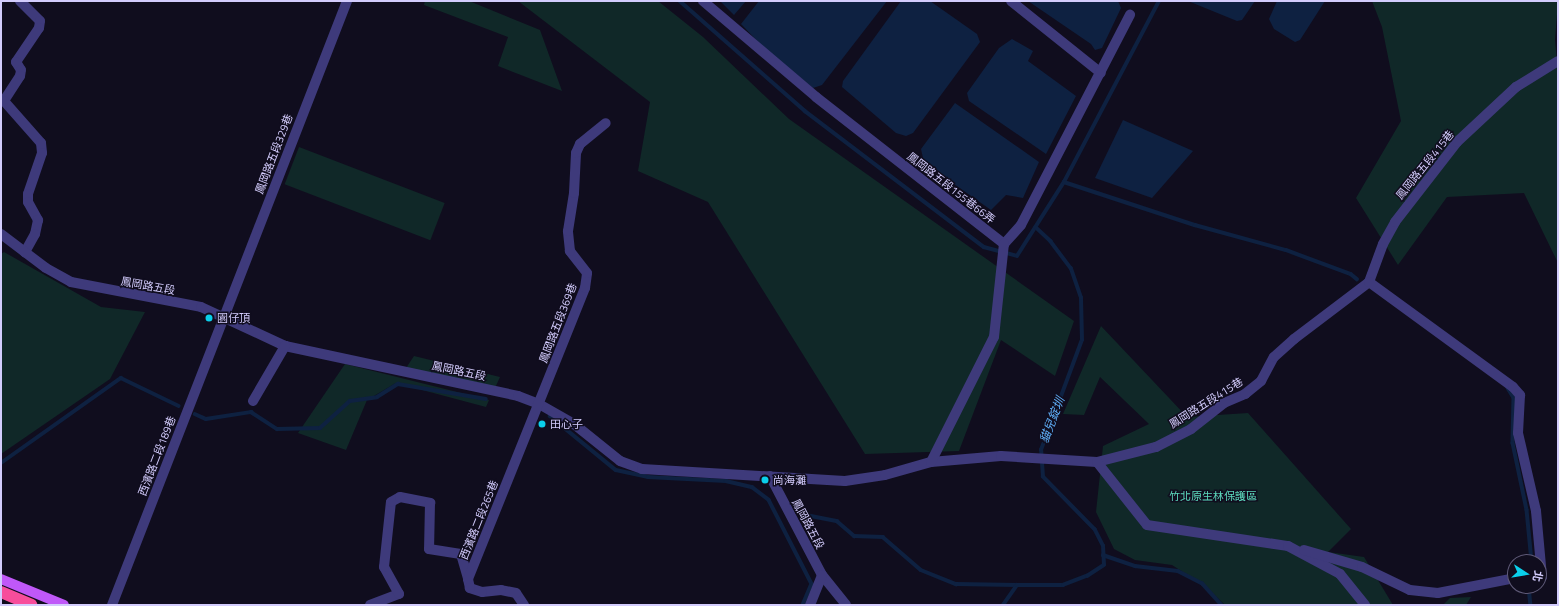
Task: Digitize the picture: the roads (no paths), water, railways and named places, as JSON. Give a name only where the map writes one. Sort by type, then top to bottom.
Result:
[{"type":"highway","points":[[1,592],[31,605]]},
{"type":"main road","points":[[1,579],[64,605]]},
{"type":"street","points":[[20,1],[40,21],[39,28],[16,62],[21,70],[20,76],[2,100],[41,143],[42,153],[28,194],[28,202],[38,220],[35,234],[25,252]]},
{"type":"street","name":"鳳岡路五段329巷","points":[[223,316],[347,1]]},
{"type":"street","name":"鳳岡路五段155巷66弄","points":[[703,1],[816,97],[1004,244]]},
{"type":"street","points":[[1011,1],[1100,73]]},
{"type":"street","points":[[931,462],[994,338],[1004,244],[1021,225],[1130,15]]},
{"type":"street","name":"鳳岡路五段415巷","points":[[770,476],[845,480],[885,475],[931,462],[1001,456],[1097,462],[1156,447],[1191,428],[1224,403],[1245,394],[1260,381],[1274,357],[1289,343],[1369,282],[1382,244],[1395,222],[1456,142],[1516,87],[1558,61]]},
{"type":"street","name":"鳳岡路五段369巷","points":[[539,404],[585,288],[587,273],[570,251],[568,231],[574,193],[576,153],[580,144],[606,123]]},
{"type":"street","name":"鳳岡路五段","points":[[1,234],[70,282],[201,307],[285,346],[518,396],[539,404],[574,424],[620,461],[642,469],[770,476],[822,575],[846,605]]},
{"type":"street","points":[[1369,282],[1513,387],[1520,396],[1518,433],[1536,511],[1540,554]]},
{"type":"street","name":"西濱路二段189巷","points":[[112,605],[223,316]]},
{"type":"street","points":[[253,401],[285,346]]},
{"type":"street","name":"西濱路二段265巷","points":[[468,579],[539,404]]},
{"type":"street","points":[[1097,462],[1147,525],[1288,546],[1346,561],[1410,590],[1438,593],[1507,580]]},
{"type":"street","points":[[370,605],[399,594],[384,567],[390,502],[400,497],[430,503],[429,549],[461,554],[470,588],[482,592],[501,590],[516,593],[524,605]]},
{"type":"street","points":[[1288,546],[1340,574],[1365,605]]},
{"type":"street","points":[[810,605],[822,575]]},
{"type":"water","points":[[720,1],[746,1],[734,15]]},
{"type":"water","points":[[759,1],[887,1],[822,85],[813,88],[763,47],[741,24]]},
{"type":"water","points":[[901,1],[930,1],[977,34],[980,42],[913,133],[906,136],[896,133],[842,87],[843,81]]},
{"type":"water","points":[[1028,1],[1118,1],[1121,8],[1102,48],[1095,50],[1091,44]]},
{"type":"water","points":[[1188,1],[1255,1],[1242,20],[1237,21]]},
{"type":"water","points":[[1277,1],[1325,1],[1300,40],[1295,42],[1274,29],[1269,19]]},
{"type":"water","points":[[1012,39],[1033,51],[1028,61],[1076,96],[1046,154],[969,101],[967,93],[999,48]]},
{"type":"water","points":[[955,103],[1039,162],[1023,198],[1006,195],[991,210],[927,165],[923,158],[921,149]]},
{"type":"water","points":[[1123,120],[1193,151],[1152,198],[1095,178]]},
{"type":"waterway","points":[[680,1],[805,111],[984,247],[1017,256],[1064,182],[1159,1]]},
{"type":"waterway","points":[[1064,182],[1195,225],[1286,250],[1351,274],[1357,279]]},
{"type":"waterway","name":"貓兒錠圳","points":[[1003,605],[1017,585],[1063,585],[1087,576],[1104,565],[1103,546],[1095,530],[1043,477],[1041,450],[1082,340],[1081,298],[1071,269],[1051,242],[1036,228]]},
{"type":"waterway","points":[[1,463],[121,378],[179,406]]},
{"type":"waterway","points":[[195,414],[206,419],[251,412],[277,429],[320,428],[350,401],[377,397],[398,384],[486,399]]},
{"type":"waterway","points":[[1508,388],[1514,398],[1513,443],[1527,510],[1531,554]]},
{"type":"waterway","points":[[550,416],[616,470],[648,477],[726,481],[752,487],[769,500],[812,584],[803,605]]},
{"type":"waterway","points":[[806,515],[837,521],[854,536],[883,537],[921,570],[956,584],[1017,585]]},
{"type":"waterway","points":[[1103,555],[1135,566],[1178,571],[1202,583],[1222,605]]},
{"type":"waterway","points":[[1530,594],[1531,605]]},
{"type":"place","name":"園仔頂","points":[[209,318]]},
{"type":"place","name":"田心子","points":[[542,424]]},
{"type":"place","name":"尚海灘","points":[[765,480]]},
{"type":"park label","name":"竹北原生林保護區","points":[[1213,496]]}]
